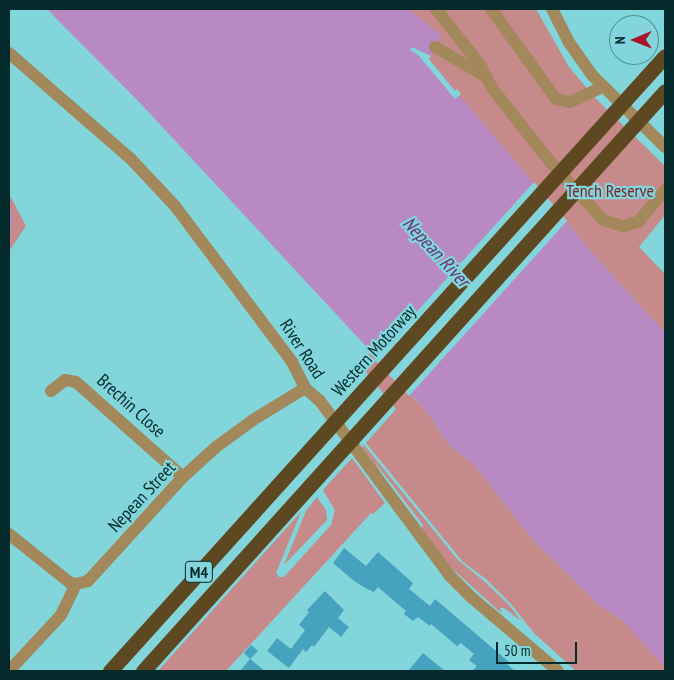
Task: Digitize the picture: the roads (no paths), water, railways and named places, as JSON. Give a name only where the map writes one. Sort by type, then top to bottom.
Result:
[{"type":"highway","name":"Western Motorway","points":[[110,671],[290,474],[665,56]]},
{"type":"highway","name":"M4","points":[[143,671],[663,94]]},
{"type":"street","points":[[436,9],[480,65],[492,88],[547,158],[603,220],[616,226],[628,226],[638,222],[665,190]]},
{"type":"street","points":[[490,9],[556,98],[570,102],[602,87]]},
{"type":"street","points":[[552,9],[568,41],[602,87],[649,134],[665,147]]},
{"type":"street","points":[[435,47],[485,76]]},
{"type":"street","name":"River Road","points":[[9,53],[130,158],[175,206],[292,362],[305,388],[320,401],[450,576],[471,597],[558,671]]},
{"type":"street","name":"Brechin Close","points":[[51,391],[66,380],[81,386],[183,477]]},
{"type":"street","name":"Nepean Street","points":[[76,584],[92,578],[183,477],[224,441],[305,388]]},
{"type":"street","points":[[9,534],[66,580],[76,584],[61,615],[10,671]]},
{"type":"water","name":"Nepean River","points":[[47,9],[408,9],[441,35],[429,59],[599,261],[665,333],[665,667],[621,619],[600,606],[534,541],[473,463],[450,446],[428,413],[142,105]]},
{"type":"waterway","points":[[9,209],[11,220],[9,231]]},
{"type":"park label","name":"Tench Reserve","points":[[610,191]]}]
